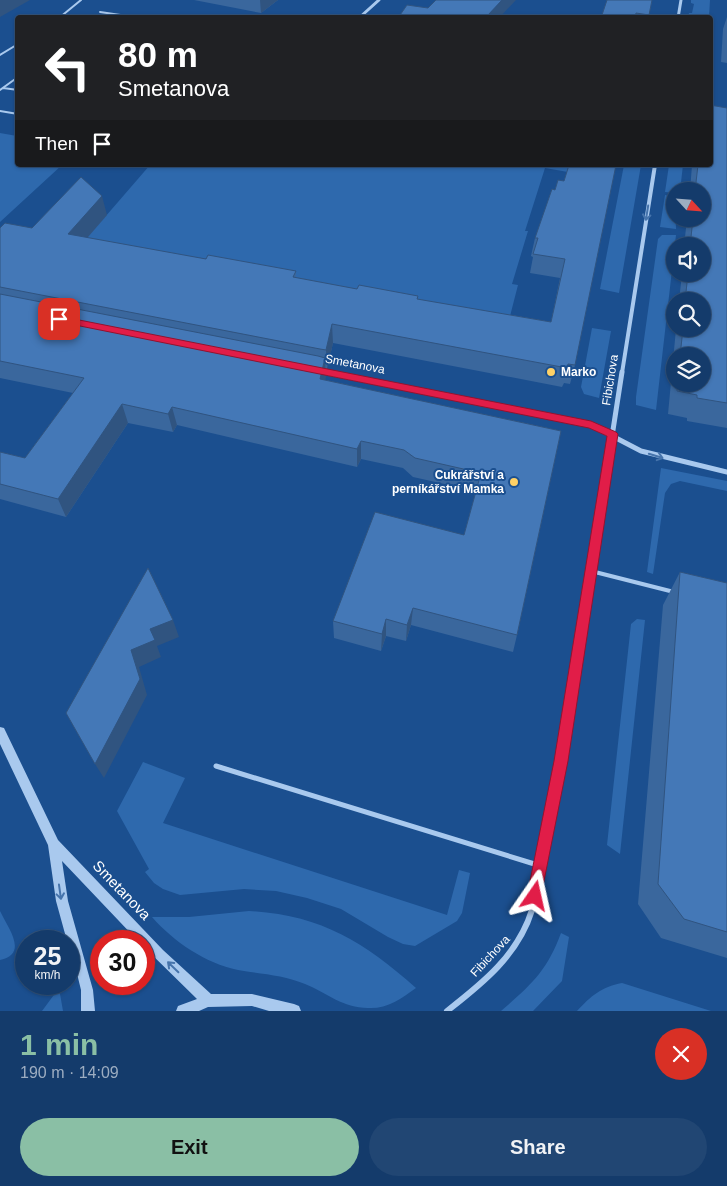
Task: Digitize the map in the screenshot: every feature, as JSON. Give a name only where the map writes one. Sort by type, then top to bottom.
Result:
[{"type":"street","points":[[362,15],[379,0]]},
{"type":"street","points":[[678,15],[681,0]]},
{"type":"street","name":"Fibichova","points":[[447,1011],[478,984],[515,947],[526,929],[532,910],[561,761],[655,167]]},
{"type":"street","name":"Smetanova","points":[[313,370],[591,425],[612,434],[626,444],[657,456],[727,472]]},
{"type":"street","name":"Smetanova","points":[[0,732],[54,844],[62,901],[80,962],[88,1011]]},
{"type":"street","name":"Smetanova","points":[[54,844],[159,954],[208,1001]]},
{"type":"street","points":[[183,1011],[208,1001],[252,1000],[294,1011]]},
{"type":"lane","points":[[63,15],[81,0]]},
{"type":"lane","points":[[100,12],[121,15]]},
{"type":"lane","points":[[0,55],[15,46]]},
{"type":"lane","points":[[0,90],[15,79]]},
{"type":"lane","points":[[3,88],[15,90]]},
{"type":"lane","points":[[0,111],[15,114]]},
{"type":"lane","points":[[591,571],[683,594]]},
{"type":"lane","points":[[216,766],[541,866]]},
{"type":"shaded area","points":[[691,0],[710,0],[709,15],[688,15],[692,13],[694,4],[691,3]]},
{"type":"shaded area","points":[[0,133],[15,136],[15,167],[60,167],[0,222]]},
{"type":"shaded area","points":[[148,167],[602,167],[568,172],[545,168],[525,231],[528,231],[512,284],[518,285],[508,324],[217,264],[219,261],[86,239]]},
{"type":"shaded area","points":[[624,167],[641,167],[619,293],[600,289]]},
{"type":"shaded area","points":[[669,167],[683,167],[681,182],[666,182]]},
{"type":"shaded area","points":[[665,195],[666,228],[660,227]]},
{"type":"shaded area","points":[[662,235],[676,235],[676,237],[666,237],[666,282],[671,282],[669,292],[666,292],[666,322],[656,410],[636,405],[636,397],[658,239]]},
{"type":"shaded area","points":[[592,328],[611,331],[599,398],[584,394],[581,387]]},
{"type":"shaded area","points":[[661,468],[727,481],[727,491],[680,481],[671,484],[665,493],[653,574],[647,572]]},
{"type":"shaded area","points":[[637,619],[645,620],[620,854],[607,845],[631,624]]},
{"type":"shaded area","points":[[143,762],[185,778],[163,823],[447,915],[459,870],[470,873],[462,913],[457,921],[415,946],[403,944],[388,937],[341,909],[307,898],[276,891],[244,889],[180,895],[163,889],[154,883],[145,872],[149,869],[117,811]]},
{"type":"shaded area","points":[[0,911],[11,932],[15,946],[9,957],[0,960]]},
{"type":"shaded area","points":[[249,911],[298,918],[339,933],[378,957],[416,988],[388,1005],[381,1007],[351,1006],[297,981],[226,967],[202,957],[170,935],[152,917],[189,917]]},
{"type":"shaded area","points":[[561,933],[569,937],[562,981],[533,1011],[501,1011],[544,968]]},
{"type":"shaded area","points":[[622,983],[711,1011],[577,1011],[597,993]]},
{"type":"shaded area","points":[[54,995],[60,995],[63,1011],[42,1011]]},
{"type":"building","points":[[436,0],[502,0],[488,15],[400,15],[407,5],[428,8]]},
{"type":"building","points":[[607,0],[652,0],[649,15],[636,13],[636,15],[602,15]]},
{"type":"building","points":[[713,106],[727,108],[727,403],[697,398],[697,395],[682,392],[711,392],[711,347],[681,347],[682,337],[711,337],[711,292],[686,292],[687,282],[711,282],[711,237],[691,237],[692,228],[711,228],[711,182],[696,182],[698,167],[713,167]]},
{"type":"building","points":[[568,167],[616,167],[575,365],[568,364],[567,368],[332,324],[326,350],[0,287],[0,228],[5,223],[32,228],[81,177],[102,196],[68,234],[206,259],[208,255],[296,271],[293,277],[357,289],[359,285],[418,296],[417,299],[551,322],[565,259],[533,254],[538,238],[535,238],[552,189],[555,190],[558,180],[564,181]]},
{"type":"building","points":[[0,294],[318,356],[325,358],[320,379],[561,431],[517,635],[413,608],[407,625],[386,619],[382,634],[333,621],[375,512],[464,535],[481,473],[415,458],[404,450],[361,441],[357,449],[172,407],[168,414],[122,404],[58,499],[0,484],[0,452],[25,458],[84,378],[0,361]]},
{"type":"building","points":[[148,568],[173,620],[150,629],[155,640],[131,650],[140,679],[95,764],[66,713]]},
{"type":"building","points":[[680,572],[727,583],[727,932],[684,919],[658,884]]},
{"type":"place","name":"Marko","points":[[551,372]]},
{"type":"place","name":"Cukrářství a perníkářství Mamka","points":[[514,482]]},
{"type":"route","points":[[59,319],[591,425],[612,434],[561,761],[535,896]]}]
